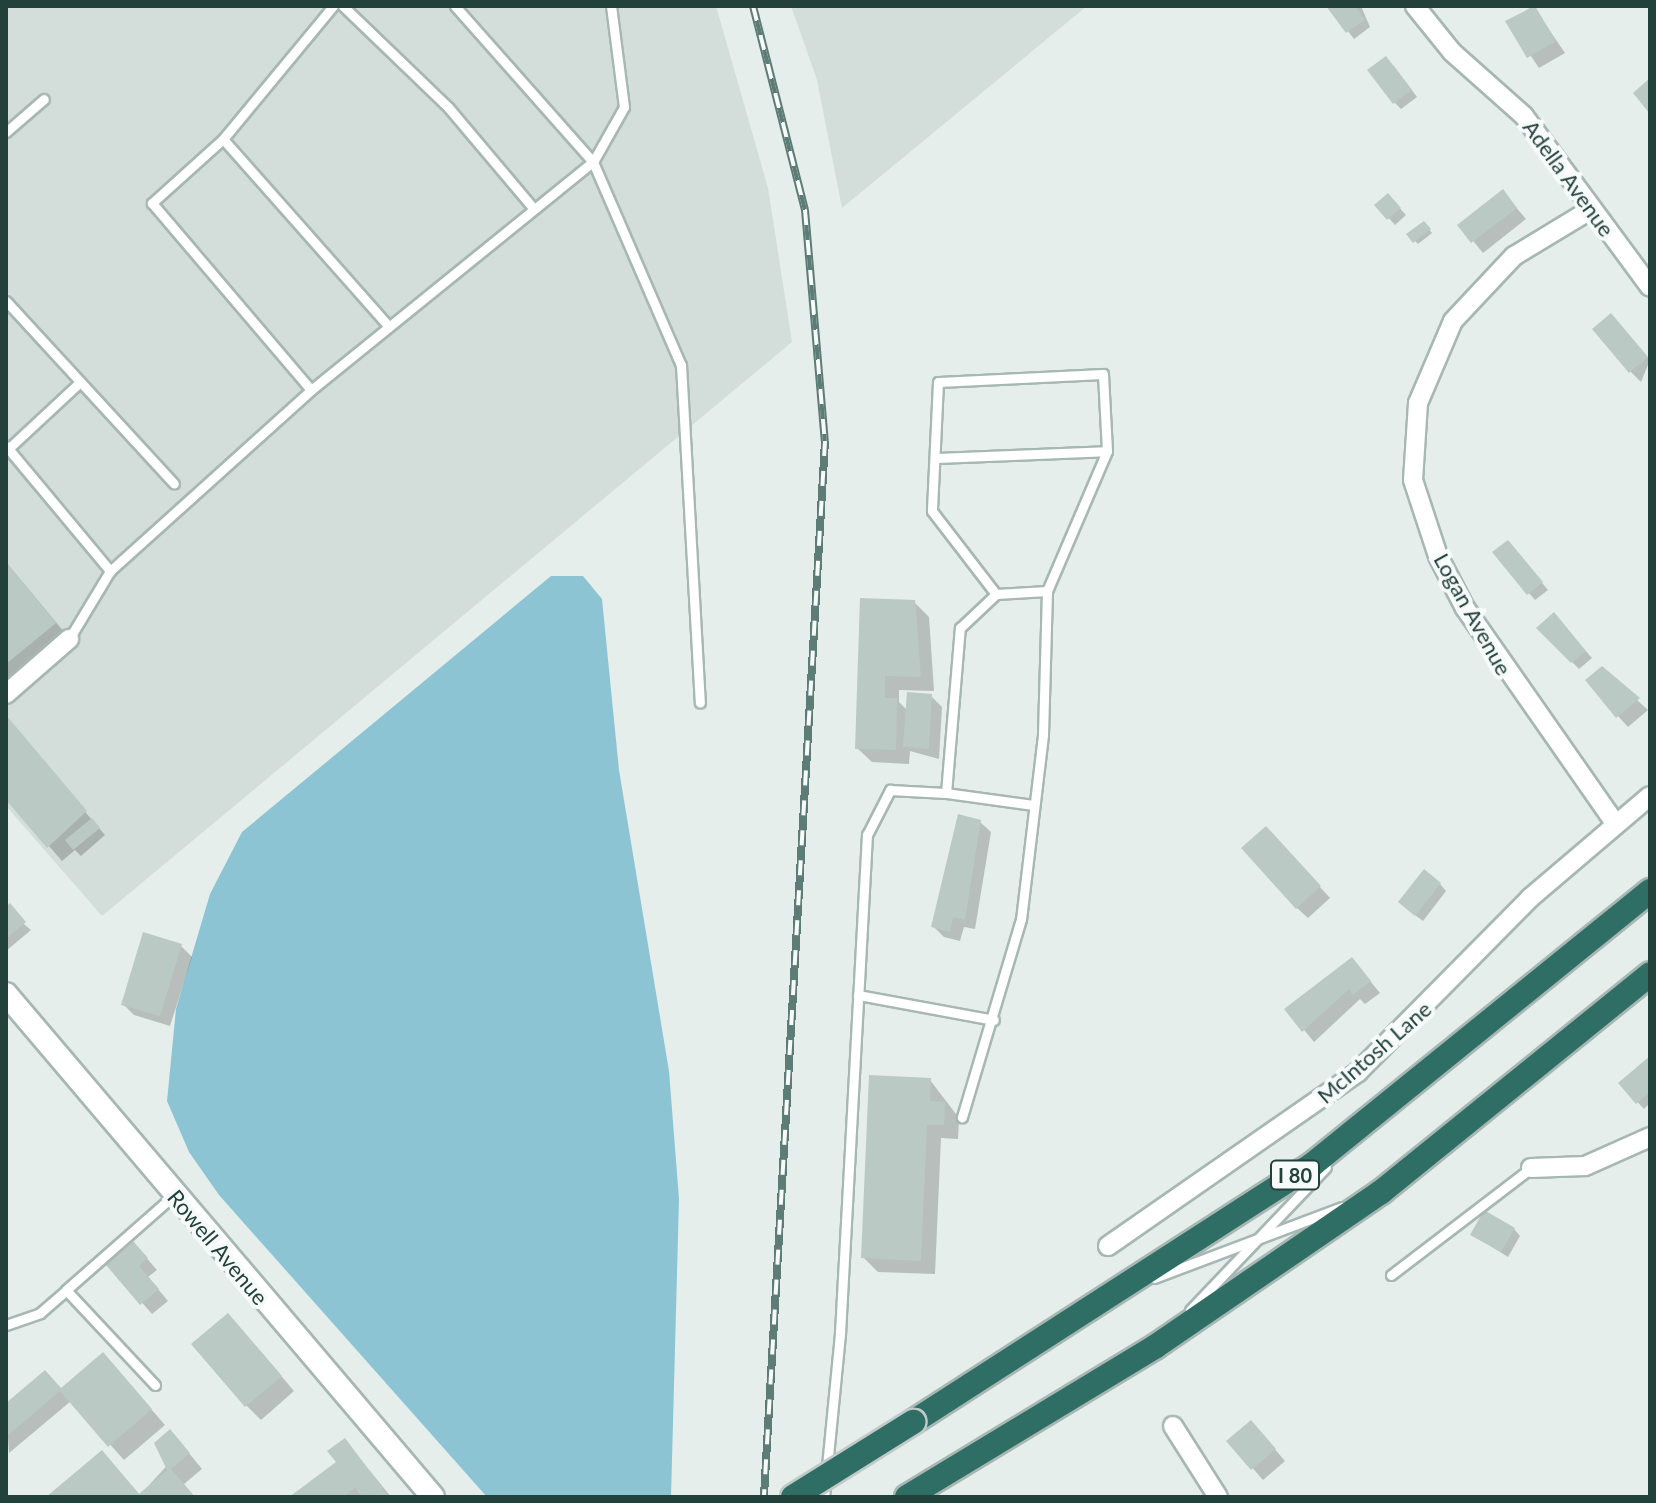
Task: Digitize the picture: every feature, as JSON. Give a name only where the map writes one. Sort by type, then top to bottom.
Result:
[{"type":"highway","name":"I 80","points":[[793,1497],[1128,1288],[1378,1112],[1650,891]]},
{"type":"highway","points":[[917,1491],[1156,1346],[1381,1192],[1650,974]]},
{"type":"street","name":"Adella Avenue","points":[[1415,6],[1452,52],[1524,116],[1590,210],[1650,287]]},
{"type":"street","name":"Logan Avenue","points":[[1590,210],[1514,256],[1453,321],[1418,403],[1413,480],[1438,556],[1481,634],[1615,823]]},
{"type":"street","points":[[6,694],[69,639]]},
{"type":"street","name":"McIntosh Lane","points":[[1108,1246],[1358,1072],[1615,823],[1650,796]]},
{"type":"street","name":"Rowell Avenue","points":[[11,1008],[433,1497]]},
{"type":"street","points":[[1531,1168],[1585,1166],[1650,1137]]},
{"type":"street","points":[[1173,1426],[1218,1497]]},
{"type":"lane","points":[[311,390],[152,203],[223,139],[333,6]]},
{"type":"lane","points":[[343,6],[448,107],[533,208]]},
{"type":"lane","points":[[455,6],[593,162],[681,365],[700,702]]},
{"type":"lane","points":[[69,639],[110,571],[386,323],[593,162],[624,107],[611,6]]},
{"type":"lane","points":[[6,132],[44,99]]},
{"type":"lane","points":[[223,139],[386,323]]},
{"type":"lane","points":[[6,301],[174,484]]},
{"type":"lane","points":[[962,1117],[994,1020],[1021,919],[1034,805],[1047,591],[1107,451],[1103,374],[938,382],[932,511],[996,594]]},
{"type":"lane","points":[[80,382],[7,448],[110,571]]},
{"type":"lane","points":[[935,458],[1107,451]]},
{"type":"lane","points":[[946,793],[960,628],[996,594],[1047,591]]},
{"type":"lane","points":[[824,1497],[867,835],[890,790],[946,793],[1034,805]]},
{"type":"lane","points":[[858,995],[994,1020]]},
{"type":"lane","points":[[1156,1346],[1378,1112]]},
{"type":"lane","points":[[1391,1275],[1531,1168]]},
{"type":"lane","points":[[1128,1288],[1381,1192]]},
{"type":"lane","points":[[6,1325],[40,1313],[174,1195]]},
{"type":"lane","points":[[66,1290],[155,1385]]},
{"type":"shaded area","points":[[6,6],[716,6],[768,188],[792,342],[102,916],[6,806]]},
{"type":"shaded area","points":[[791,6],[1087,6],[842,208],[817,80]]},
{"type":"water","points":[[551,576],[583,576],[602,599],[619,770],[669,1071],[679,1199],[671,1497],[487,1497],[219,1195],[189,1152],[167,1101],[176,1009],[210,894],[242,832]]},
{"type":"building","points":[[1326,6],[1355,6],[1365,20],[1346,33]]},
{"type":"building","points":[[1535,6],[1556,41],[1527,58],[1505,21]]},
{"type":"building","points":[[1386,56],[1412,90],[1393,104],[1367,70]]},
{"type":"building","points":[[1650,78],[1650,114],[1633,93]]},
{"type":"building","points":[[1503,189],[1517,208],[1471,243],[1457,225]]},
{"type":"building","points":[[1388,193],[1401,208],[1387,220],[1374,205]]},
{"type":"building","points":[[1424,221],[1431,229],[1413,243],[1406,234]]},
{"type":"building","points":[[1611,313],[1648,357],[1629,373],[1592,329]]},
{"type":"building","points":[[1508,540],[1543,582],[1527,595],[1492,552]]},
{"type":"building","points":[[6,562],[56,623],[6,664]]},
{"type":"building","points":[[860,598],[915,600],[921,677],[885,676],[885,698],[897,698],[896,750],[855,749]]},
{"type":"building","points":[[1554,612],[1586,651],[1571,663],[1536,628]]},
{"type":"building","points":[[1602,666],[1640,698],[1616,718],[1585,680]]},
{"type":"building","points":[[907,692],[932,694],[929,749],[903,747]]},
{"type":"building","points":[[6,715],[87,811],[47,848],[6,800]]},
{"type":"building","points":[[958,814],[981,820],[965,920],[953,917],[950,932],[931,927]]},
{"type":"building","points":[[92,818],[100,828],[73,850],[65,840]]},
{"type":"building","points":[[1266,826],[1321,886],[1296,909],[1241,848]]},
{"type":"building","points":[[1424,869],[1441,883],[1415,916],[1398,902]]},
{"type":"building","points":[[10,903],[26,922],[6,939],[6,907]]},
{"type":"building","points":[[143,932],[182,944],[160,1016],[121,1005]]},
{"type":"building","points":[[1352,957],[1371,981],[1353,995],[1349,989],[1302,1032],[1284,1009]]},
{"type":"building","points":[[1650,1056],[1650,1092],[1636,1104],[1618,1083]]},
{"type":"building","points":[[869,1075],[931,1078],[930,1101],[945,1102],[944,1125],[927,1125],[921,1261],[861,1258]]},
{"type":"building","points":[[1484,1210],[1515,1228],[1501,1252],[1470,1235]]},
{"type":"building","points":[[133,1241],[148,1258],[139,1266],[159,1289],[140,1305],[106,1265]]},
{"type":"building","points":[[228,1313],[282,1376],[245,1407],[191,1344]]},
{"type":"building","points":[[103,1352],[152,1409],[108,1447],[60,1391],[6,1437],[6,1403],[45,1370],[61,1388]]},
{"type":"building","points":[[1251,1420],[1276,1449],[1251,1470],[1226,1441]]},
{"type":"building","points":[[170,1429],[190,1453],[171,1469],[195,1497],[46,1497],[102,1450],[139,1494],[167,1470],[154,1443]]},
{"type":"building","points":[[345,1438],[389,1497],[362,1497],[355,1488],[343,1497],[289,1497],[336,1462],[327,1451]]},
{"type":"railway","points":[[753,6],[805,210],[825,441],[764,1497]]}]
